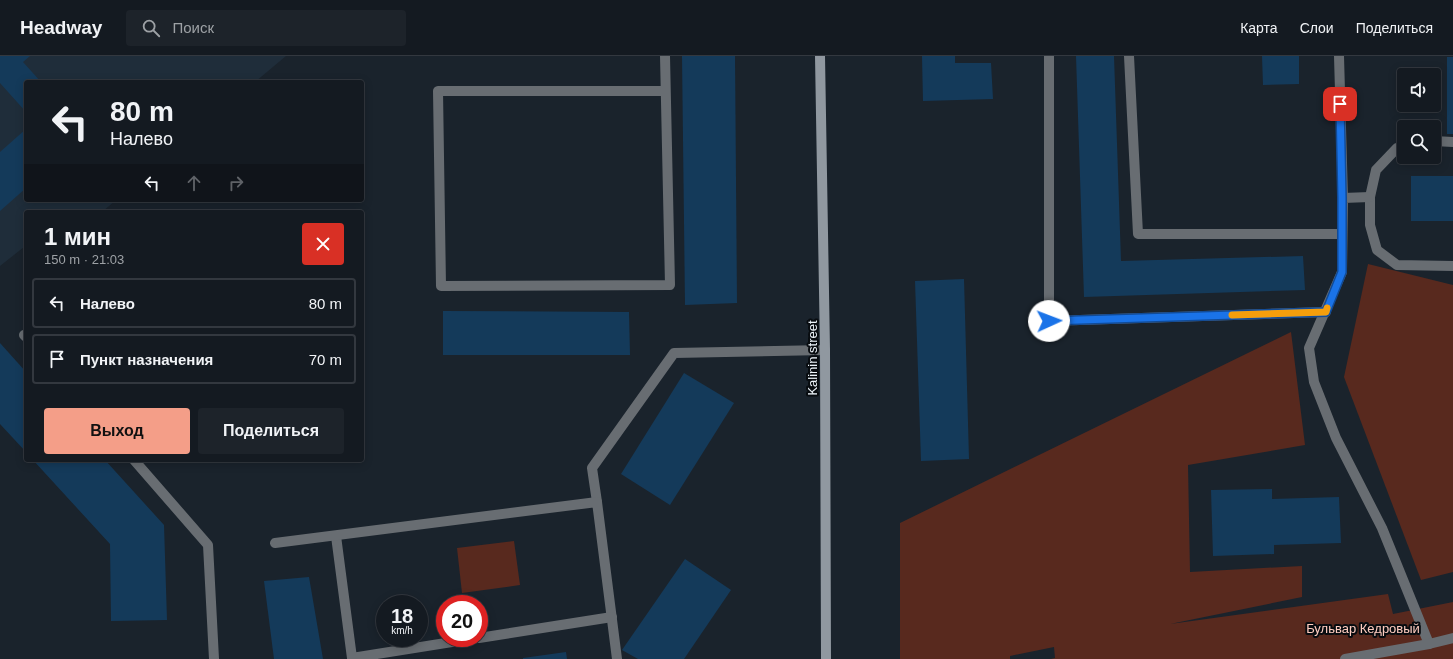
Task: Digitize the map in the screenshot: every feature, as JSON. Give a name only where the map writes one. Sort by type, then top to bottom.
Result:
[{"type":"main road","name":"Kalinin street","points":[[820,56],[825,350],[826,659]]},
{"type":"lane","points":[[665,56],[666,91],[670,285],[441,286],[438,91],[666,91]]},
{"type":"lane","points":[[1049,56],[1049,321],[1326,312]]},
{"type":"lane","points":[[1130,56],[1138,234],[1342,234]]},
{"type":"lane","points":[[1339,56],[1342,272],[1310,348],[1314,382],[1336,438],[1382,528],[1429,644]]},
{"type":"lane","points":[[1441,141],[1453,142]]},
{"type":"lane","points":[[1397,148],[1376,170],[1370,197],[1370,225],[1377,250],[1397,265],[1453,266]]},
{"type":"lane","points":[[1342,198],[1370,197]]},
{"type":"lane","points":[[617,659],[592,468],[674,353],[825,350]]},
{"type":"lane","points":[[136,462],[208,545],[214,659]]},
{"type":"lane","points":[[275,543],[597,502]]},
{"type":"lane","points":[[336,536],[352,658],[436,645]]},
{"type":"lane","points":[[488,636],[612,617]]},
{"type":"lane","points":[[1345,659],[1429,644],[1453,638]]},
{"type":"shaded area","points":[[0,56],[286,56],[257,80],[24,80],[24,202],[114,202],[104,210],[24,210],[24,247],[0,266]]},
{"type":"green space","points":[[1368,264],[1453,285],[1453,572],[1421,580],[1344,377]]},
{"type":"green space","name":"Бульвар Кедровый","points":[[1291,332],[1305,445],[1188,465],[1190,572],[1302,566],[1302,597],[1170,624],[1388,594],[1393,614],[1453,602],[1453,659],[1051,659],[1055,658],[1054,647],[1010,656],[1010,659],[900,659],[900,523]]},
{"type":"green space","points":[[514,541],[520,585],[462,593],[457,548]]},
{"type":"building","points":[[0,56],[30,56],[23,62],[39,80],[24,80],[24,110],[0,83]]},
{"type":"building","points":[[682,56],[735,56],[737,303],[685,305]]},
{"type":"building","points":[[922,56],[955,56],[955,63],[991,63],[993,99],[923,101]]},
{"type":"building","points":[[1076,56],[1114,56],[1121,261],[1303,256],[1305,290],[1084,297]]},
{"type":"building","points":[[1262,56],[1299,56],[1299,84],[1263,85]]},
{"type":"building","points":[[1447,57],[1453,57],[1453,134],[1447,134]]},
{"type":"building","points":[[24,131],[24,190],[0,211],[0,152]]},
{"type":"building","points":[[1411,176],[1453,176],[1453,221],[1411,221]]},
{"type":"building","points":[[964,279],[969,459],[921,461],[915,281]]},
{"type":"building","points":[[443,311],[629,312],[630,355],[443,355]]},
{"type":"building","points":[[0,343],[24,370],[24,450],[0,424]]},
{"type":"building","points":[[684,373],[734,403],[670,505],[621,474]]},
{"type":"building","points":[[35,462],[107,462],[164,525],[167,620],[111,621],[110,544]]},
{"type":"building","points":[[1272,489],[1272,499],[1339,497],[1341,543],[1274,545],[1274,554],[1213,556],[1211,490]]},
{"type":"building","points":[[685,559],[731,590],[684,659],[638,659],[622,650]]},
{"type":"building","points":[[309,577],[323,659],[274,659],[264,581]]},
{"type":"building","points":[[566,652],[567,659],[523,659],[523,658]]},
{"type":"slow traffic","points":[[1232,315],[1326,312],[1327,308]]},
{"type":"route","points":[[1049,321],[1326,312],[1342,272],[1340,104]]}]
